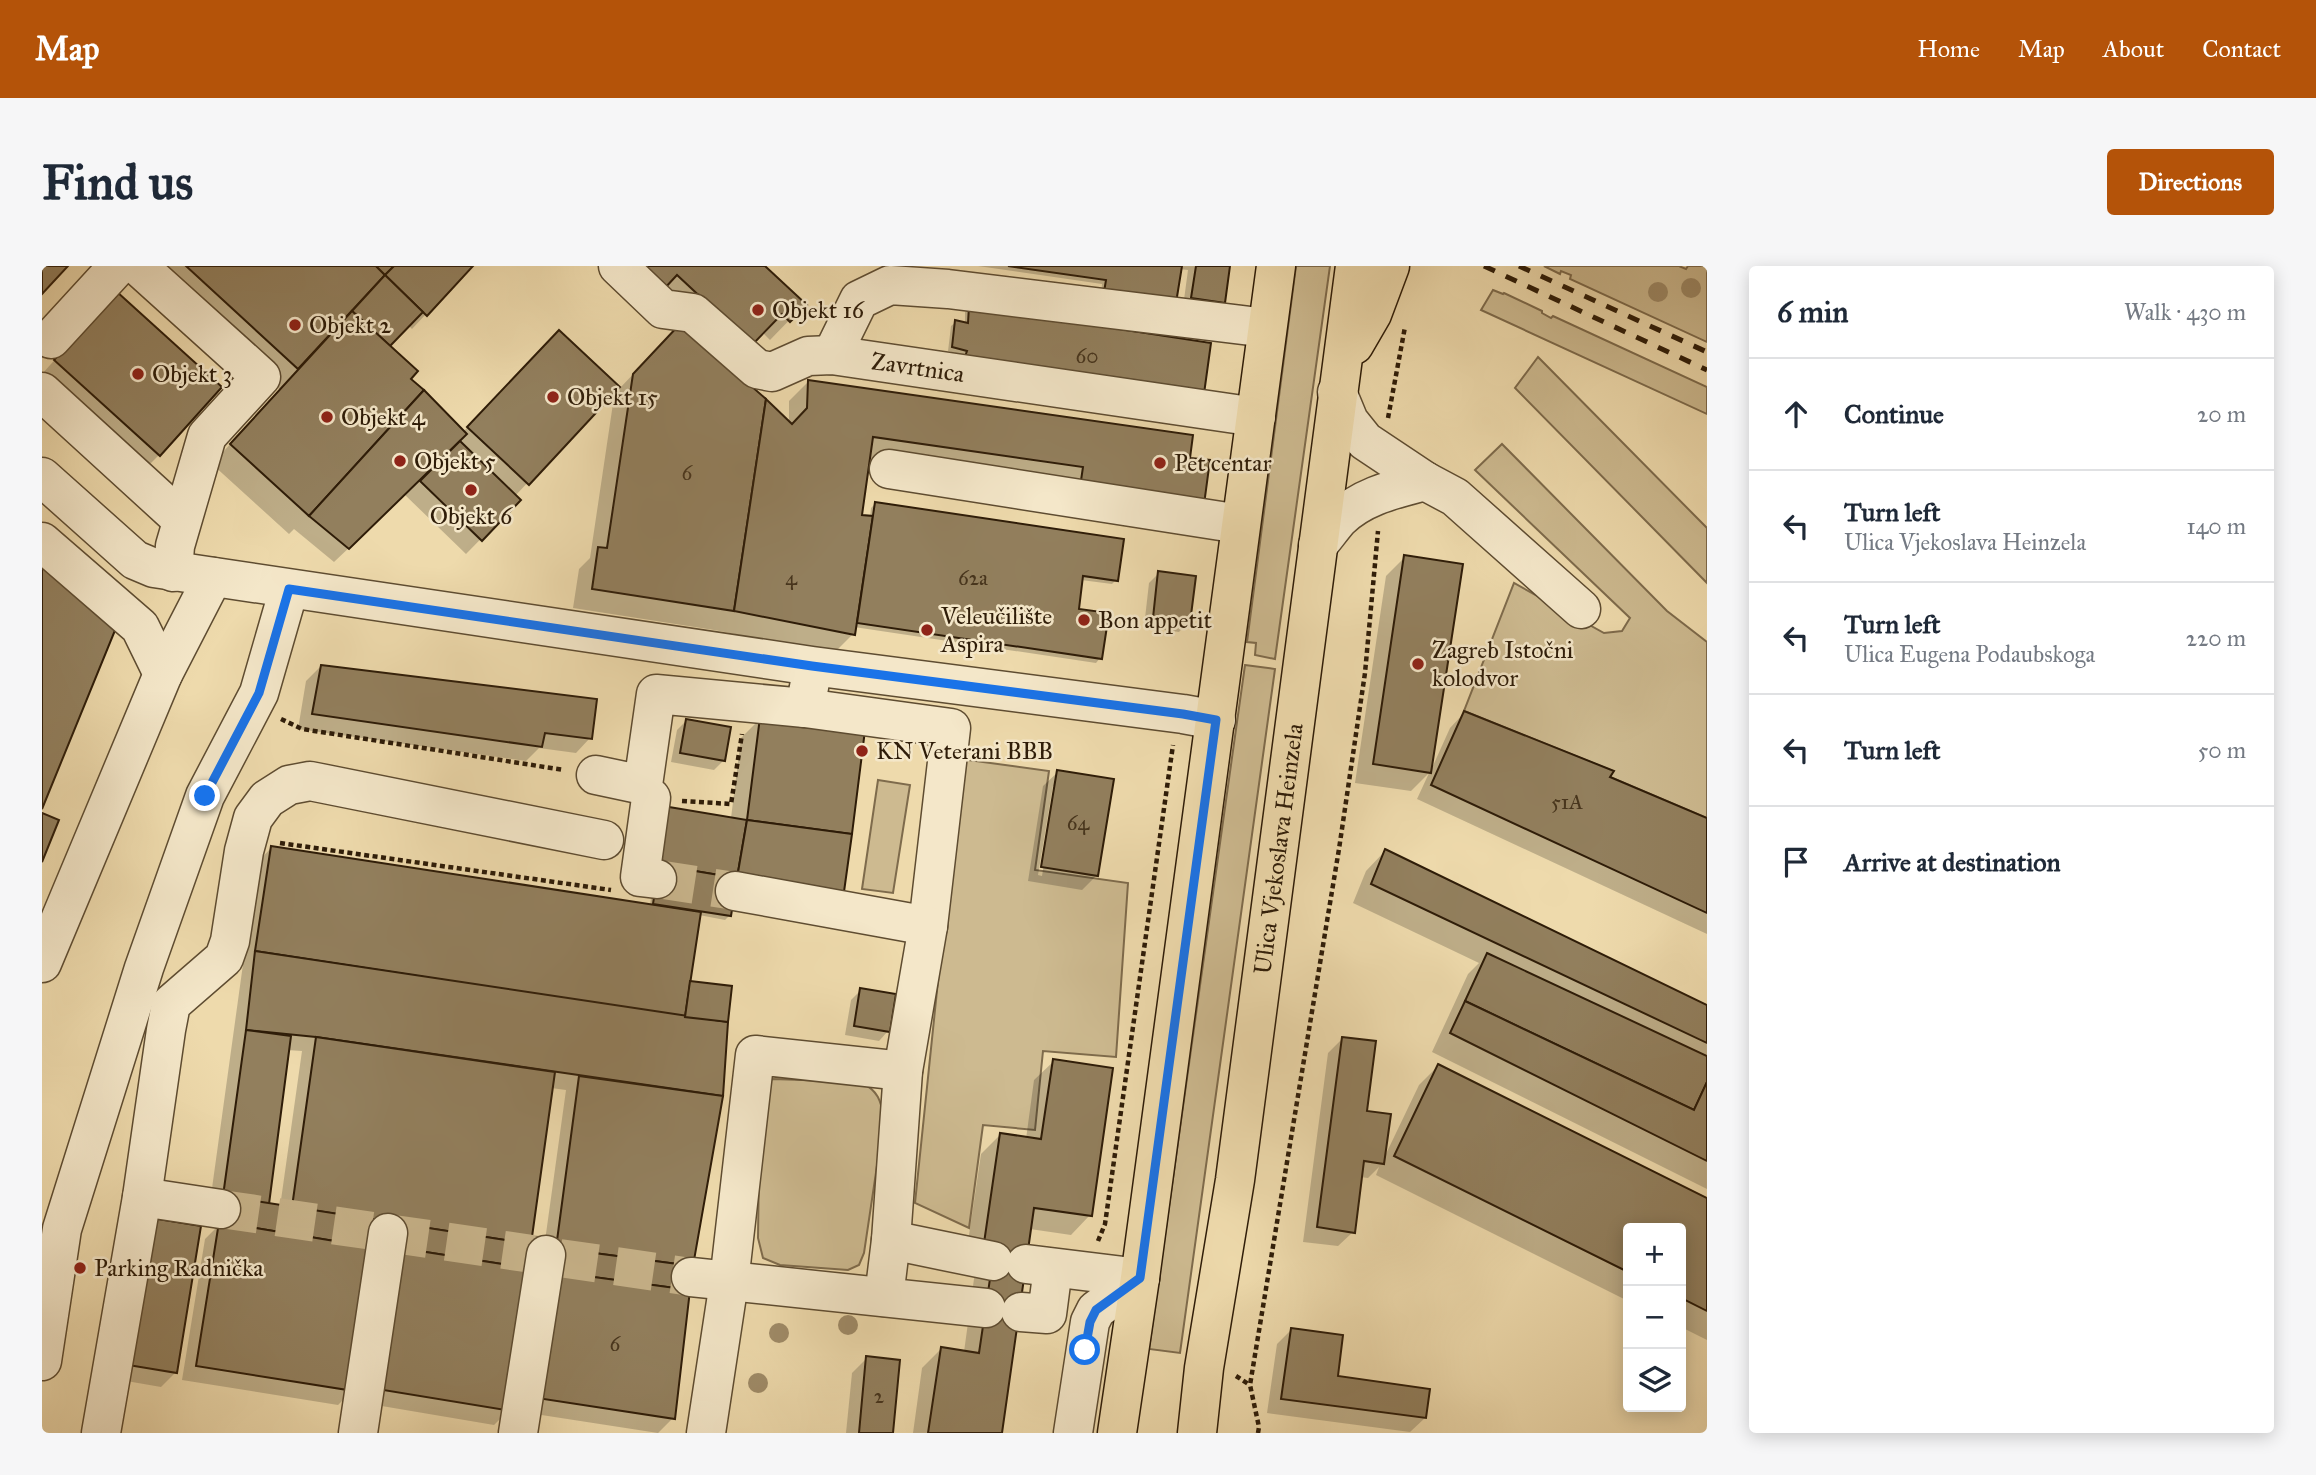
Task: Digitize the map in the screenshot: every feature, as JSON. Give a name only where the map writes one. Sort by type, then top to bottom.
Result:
[{"type":"main road","points":[[1117,1433],[1276,266]]},
{"type":"main road","name":"Ulica Vjekoslava Heinzela","points":[[1196,1433],[1235,1180],[1355,266]]},
{"type":"main road","points":[[1339,376],[1377,302],[1390,266]]},
{"type":"street","points":[[45,339],[118,266]]},
{"type":"street","points":[[138,266],[261,377],[207,436],[181,519],[173,572]]},
{"type":"street","name":"Zavrtnica","points":[[618,266],[663,309],[693,313],[757,369],[772,372],[808,356],[832,355],[1256,417]]},
{"type":"street","points":[[832,355],[859,300],[882,275],[948,289],[1267,328]]},
{"type":"street","points":[[1339,376],[1349,421],[1365,440],[1425,481],[1455,497],[1581,609]]},
{"type":"street","points":[[42,392],[181,519]]},
{"type":"street","points":[[889,469],[1240,524]]},
{"type":"street","points":[[42,477],[135,560],[154,569],[812,666],[1216,720]]},
{"type":"street","points":[[1318,545],[1341,517],[1362,503],[1381,492],[1425,481]]},
{"type":"street","points":[[42,542],[140,627],[163,674]]},
{"type":"street","points":[[42,962],[163,674],[213,577]]},
{"type":"street","points":[[42,1361],[62,1229],[144,968],[205,796],[259,693],[289,589]]},
{"type":"street","points":[[805,708],[812,666]]},
{"type":"street","points":[[596,775],[643,785],[656,694],[805,708],[951,728],[928,926],[903,1071],[891,1240],[884,1297]]},
{"type":"street","points":[[101,1433],[142,1198],[171,1004],[224,958],[230,941],[253,818],[267,799],[289,785],[310,781],[604,840]]},
{"type":"street","points":[[648,878],[651,798]]},
{"type":"street","points":[[735,891],[928,926]]},
{"type":"street","points":[[706,1433],[729,1282],[755,1055],[903,1071]]},
{"type":"street","points":[[142,1198],[221,1209]]},
{"type":"street","points":[[358,1433],[388,1233]]},
{"type":"street","points":[[891,1240],[1024,1264],[1140,1278]]},
{"type":"street","points":[[518,1433],[546,1255]]},
{"type":"street","points":[[691,1277],[1047,1314],[1024,1264]]},
{"type":"street","points":[[1073,1433],[1090,1322],[1096,1310],[1140,1278]]},
{"type":"path","points":[[1386,428],[1405,324]]},
{"type":"path","points":[[1258,1433],[1250,1385],[1355,741],[1365,673],[1378,528]]},
{"type":"path","points":[[651,798],[732,804],[747,702]]},
{"type":"path","points":[[253,706],[303,729],[596,775]]},
{"type":"path","points":[[1096,1246],[1105,1224],[1174,735]]},
{"type":"path","points":[[248,838],[634,894],[648,878]]},
{"type":"path","points":[[1235,1376],[1250,1385]]},
{"type":"shaded area","points":[[1296,266],[1330,266],[1275,659],[1255,655],[1256,643],[1247,642]]},
{"type":"shaded area","points":[[1544,266],[1679,266],[1686,269],[1688,266],[1707,266],[1707,342],[1570,279],[1571,275],[1561,271],[1560,274]]},
{"type":"shaded area","points":[[1493,290],[1707,387],[1707,414],[1481,310]]},
{"type":"shaded area","points":[[1538,357],[1707,528],[1707,583],[1515,388]]},
{"type":"shaded area","points":[[1502,444],[1667,611],[1707,642],[1707,818],[1610,777],[1613,771],[1464,711],[1514,583],[1604,633],[1622,631],[1630,618],[1475,470]]},
{"type":"shaded area","points":[[1245,665],[1275,669],[1180,1353],[1149,1349]]},
{"type":"shaded area","points":[[961,759],[1049,771],[1035,870],[1128,883],[1116,1057],[1043,1051],[1035,1130],[983,1125],[969,1228],[915,1203]]},
{"type":"shaded area","points":[[878,780],[910,785],[893,893],[862,889]]},
{"type":"shaded area","points":[[773,1079],[861,1082],[875,1093],[880,1101],[884,1119],[864,1253],[859,1265],[848,1270],[780,1265],[763,1258],[758,1238],[760,1094],[764,1085]]},
{"type":"building","points":[[42,266],[68,266],[42,294]]},
{"type":"building","name":"Objekt 2","points":[[186,266],[376,266],[385,275],[298,369]]},
{"type":"building","points":[[376,266],[394,266],[385,275]]},
{"type":"building","points":[[394,266],[473,266],[427,316],[385,275]]},
{"type":"building","name":"Objekt 16","points":[[639,266],[765,266],[807,305],[790,322],[782,314],[752,345],[677,275],[664,289]]},
{"type":"building","points":[[1008,266],[1182,266],[1176,303],[1104,292],[1106,280]]},
{"type":"building","points":[[1196,266],[1230,266],[1225,303],[1191,298]]},
{"type":"building","points":[[385,275],[423,312],[390,346],[352,311]]},
{"type":"building","name":"Objekt 3","points":[[116,291],[222,387],[160,456],[54,360]]},
{"type":"building","points":[[969,306],[1211,343],[1203,401],[963,362],[967,351],[952,347],[955,320],[968,323]]},
{"type":"building","name":"Objekt 4","points":[[352,311],[418,371],[411,379],[424,390],[309,516],[230,444]]},
{"type":"building","points":[[680,324],[766,399],[734,611],[592,589],[598,547],[607,548],[633,374]]},
{"type":"building","name":"Objekt 15","points":[[559,330],[620,387],[529,485],[467,427]]},
{"type":"building","points":[[808,380],[1193,435],[1190,458],[1210,460],[1203,512],[1079,494],[1083,467],[873,437],[862,515],[873,516],[855,635],[734,611],[766,399],[792,424],[807,408]]},
{"type":"building","name":"Objekt 5","points":[[424,390],[467,434],[349,549],[309,516]]},
{"type":"building","name":"Objekt 6","points":[[460,441],[521,500],[482,541],[420,481]]},
{"type":"building","points":[[875,502],[1124,539],[1118,581],[1083,576],[1079,609],[1109,613],[1102,659],[857,623]]},
{"type":"building","name":"Zagreb Istočni kolodvor","points":[[1404,555],[1463,564],[1431,773],[1373,764]]},
{"type":"building","points":[[42,562],[118,623],[42,809]]},
{"type":"building","points":[[1158,571],[1196,576],[1190,623],[1153,618]]},
{"type":"building","points":[[321,665],[597,699],[592,739],[545,733],[542,747],[312,714]]},
{"type":"building","points":[[1464,711],[1614,771],[1610,777],[1707,818],[1707,913],[1431,785]]},
{"type":"building","points":[[760,717],[865,730],[852,834],[747,820]]},
{"type":"building","points":[[686,719],[731,727],[725,761],[680,753]]},
{"type":"building","points":[[1057,770],[1114,779],[1098,876],[1041,867]]},
{"type":"building","points":[[669,807],[747,820],[737,878],[659,865]]},
{"type":"building","points":[[42,813],[59,820],[42,862]]},
{"type":"building","points":[[747,820],[852,834],[843,899],[737,878]]},
{"type":"building","points":[[271,846],[701,912],[685,1017],[255,951]]},
{"type":"building","points":[[1385,849],[1707,1005],[1707,1043],[1371,884]]},
{"type":"building","points":[[659,865],[737,878],[731,916],[653,904]]},
{"type":"building","points":[[255,951],[728,1022],[723,1096],[316,1037],[246,1030]]},
{"type":"building","points":[[1487,953],[1707,1056],[1707,1082],[1694,1110],[1465,1001]]},
{"type":"building","points":[[690,981],[732,986],[728,1022],[685,1017]]},
{"type":"building","points":[[860,988],[896,994],[890,1032],[854,1026]]},
{"type":"building","points":[[1465,1001],[1694,1110],[1707,1082],[1707,1161],[1450,1033]]},
{"type":"building","points":[[246,1030],[291,1036],[269,1204],[223,1196]]},
{"type":"building","points":[[316,1037],[555,1072],[531,1244],[292,1207]]},
{"type":"building","points":[[1342,1037],[1376,1041],[1367,1111],[1391,1114],[1384,1164],[1364,1161],[1355,1233],[1317,1227]]},
{"type":"building","points":[[1053,1059],[1113,1068],[1092,1216],[1034,1208],[1002,1433],[928,1433],[941,1347],[979,1353],[995,1245],[984,1243],[1000,1133],[1041,1139]]},
{"type":"building","points":[[1438,1064],[1707,1198],[1707,1311],[1686,1300],[1686,1223],[1623,1223],[1623,1270],[1394,1156]]},
{"type":"building","points":[[579,1076],[723,1096],[693,1266],[556,1248]]},
{"type":"building","points":[[223,1196],[556,1248],[693,1266],[690,1290],[394,1247],[377,1248],[219,1222]]},
{"type":"building","points":[[146,1217],[201,1226],[177,1373],[122,1364]]},
{"type":"building","points":[[219,1222],[377,1248],[354,1391],[196,1366]]},
{"type":"building","points":[[394,1247],[533,1269],[511,1411],[371,1388]]},
{"type":"building","points":[[557,1272],[690,1290],[675,1419],[537,1398]]},
{"type":"building","points":[[1291,1328],[1343,1335],[1338,1376],[1430,1389],[1426,1418],[1281,1399]]},
{"type":"building","points":[[866,1356],[900,1360],[893,1433],[859,1433]]},
{"type":"tunnel","points":[[657,879],[735,891]]},
{"type":"tunnel","points":[[221,1209],[691,1277]]},
{"type":"railway","points":[[1484,266],[1707,370]]},
{"type":"railway","points":[[1519,266],[1707,352]]},
{"type":"place","name":"Objekt 16","points":[[758,310]]},
{"type":"place","name":"Objekt 2","points":[[295,325]]},
{"type":"place","name":"Objekt 3","points":[[138,374]]},
{"type":"place","name":"Objekt 15","points":[[553,397]]},
{"type":"place","name":"Objekt 4","points":[[327,417]]},
{"type":"place","name":"Objekt 5","points":[[400,461]]},
{"type":"place","name":"Pet centar","points":[[1160,463]]},
{"type":"place","name":"Objekt 6","points":[[471,490]]},
{"type":"place","name":"Bon appetit","points":[[1084,620]]},
{"type":"place","name":"Veleučilište Aspira","points":[[927,630]]},
{"type":"place","name":"Zagreb Istočni kolodvor","points":[[1418,664]]},
{"type":"place","name":"KN Veterani BBB","points":[[862,751]]},
{"type":"place","name":"Parking Radnička","points":[[80,1268]]},
{"type":"route","points":[[205,796],[259,693],[289,589],[812,666],[1216,720],[1140,1278],[1096,1310],[1090,1322],[1085,1350]]}]
